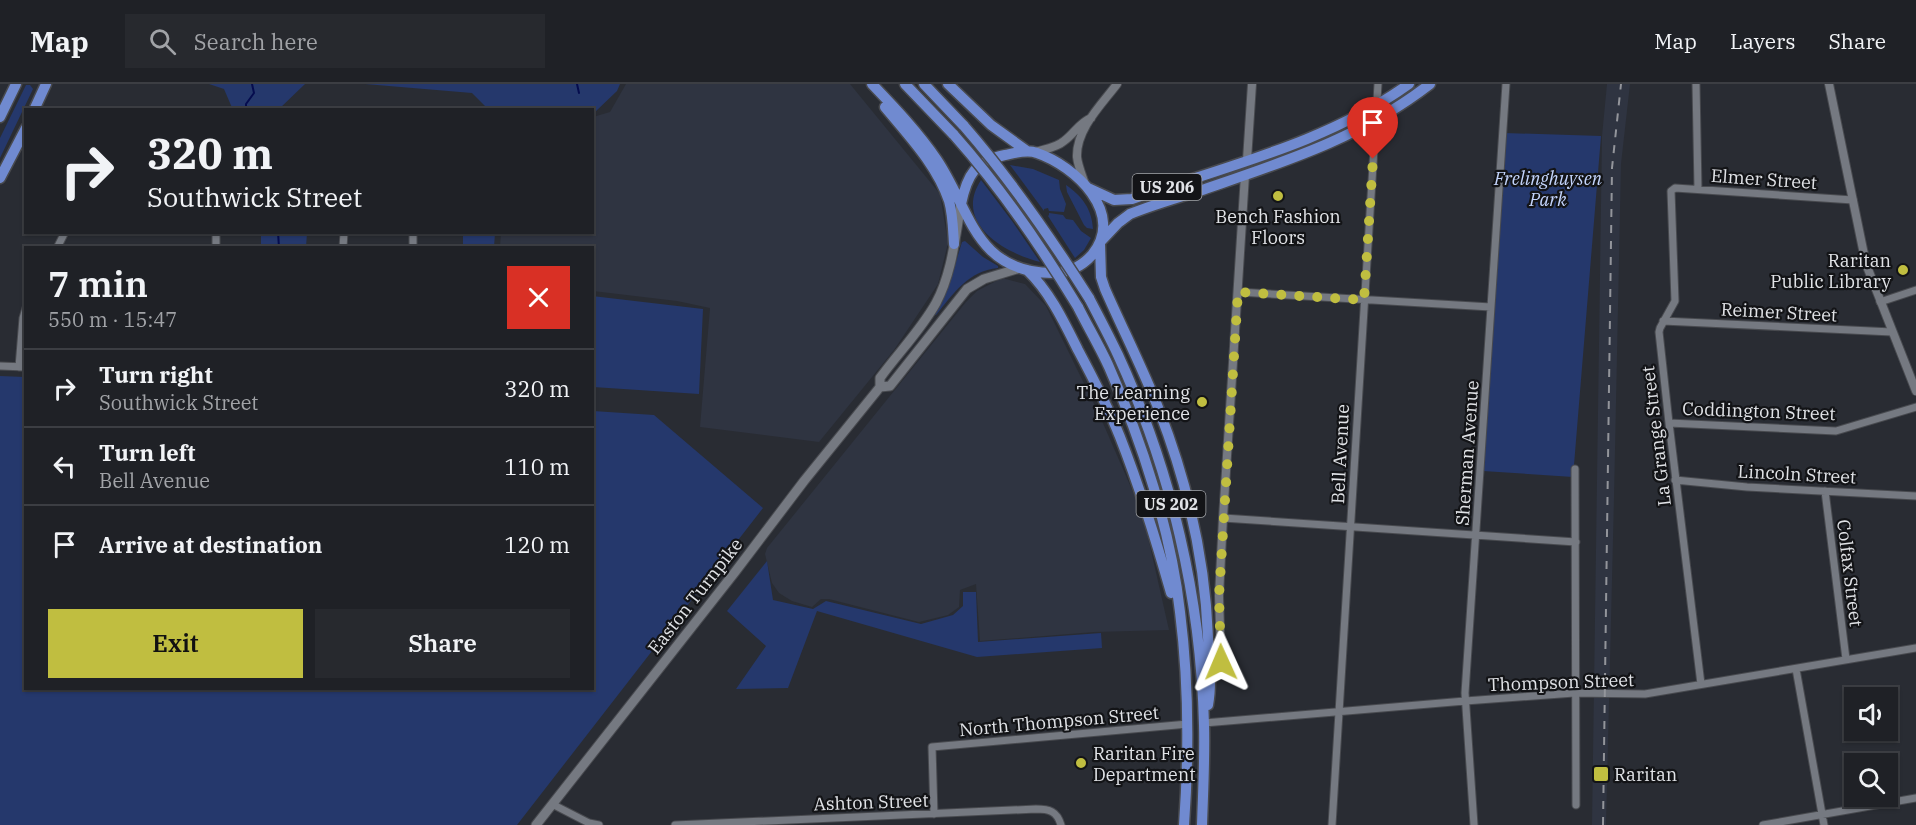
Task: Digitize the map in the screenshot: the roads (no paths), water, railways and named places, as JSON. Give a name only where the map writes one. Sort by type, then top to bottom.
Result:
[{"type":"highway","points":[[0,117],[16,84]]},
{"type":"highway","points":[[35,108],[46,84]]},
{"type":"highway","points":[[872,84],[876,96],[924,155],[945,190],[951,213],[954,244]]},
{"type":"highway","name":"US 206","points":[[872,84],[921,138],[938,161],[973,230],[983,243],[1002,259],[1023,269],[1049,273],[1069,271],[1084,262],[1118,223],[1130,214],[1323,147],[1392,112],[1430,84]]},
{"type":"highway","name":"US 202","points":[[905,84],[954,135],[999,189],[1046,255],[1078,307],[1109,366],[1135,431],[1159,509],[1180,609],[1188,724],[1184,825]]},
{"type":"highway","name":"US 202","points":[[924,84],[964,126],[1006,176],[1034,213],[1089,298],[1128,377],[1151,437],[1187,564],[1197,631],[1204,723],[1202,825]]},
{"type":"highway","name":"US 206","points":[[948,84],[991,125],[1031,152],[1073,173],[1087,186],[1108,198],[1127,201],[1325,132],[1376,106],[1409,84]]},
{"type":"highway","points":[[0,178],[24,132]]},
{"type":"highway","points":[[961,204],[967,182],[977,167],[993,157],[1031,152]]},
{"type":"highway","name":"US 206","points":[[1087,186],[1102,217],[1103,231],[1100,242]]},
{"type":"highway","points":[[1100,242],[1101,277],[1160,412],[1193,525],[1201,564],[1208,627],[1209,698],[1204,723]]},
{"type":"highway","points":[[1023,269],[1042,287],[1063,320],[1119,435],[1153,531],[1172,596],[1185,657]]},
{"type":"main road","name":"Easton Turnpike","points":[[536,825],[880,387],[880,378],[928,315],[946,280],[961,204]]},
{"type":"main road","name":"Easton Turnpike","points":[[880,387],[890,386],[967,289],[984,279],[1023,269]]},
{"type":"street","points":[[1087,186],[1078,165],[1077,151],[1080,139],[1091,118],[1118,84]]},
{"type":"street","points":[[1246,160],[1252,84]]},
{"type":"street","name":"Bell Avenue","points":[[1332,825],[1378,84]]},
{"type":"street","name":"Sherman Avenue","points":[[1474,825],[1465,701],[1506,84]]},
{"type":"street","points":[[1696,84],[1698,189]]},
{"type":"street","points":[[1829,84],[1866,264],[1916,391]]},
{"type":"street","points":[[1031,152],[1052,148],[1064,142],[1082,122],[1091,118]]},
{"type":"street","points":[[1221,662],[1219,596],[1245,175]]},
{"type":"street","name":"Elmer Street","points":[[1673,189],[1853,200]]},
{"type":"street","name":"La Grange Street","points":[[1673,189],[1670,214],[1675,302],[1659,332],[1701,684]]},
{"type":"street","points":[[1880,302],[1916,290]]},
{"type":"street","points":[[1238,292],[1491,307]]},
{"type":"street","points":[[0,366],[22,367],[24,315]]},
{"type":"street","name":"Reimer Street","points":[[1664,321],[1892,332]]},
{"type":"street","name":"Coddington Street","points":[[1669,423],[1836,431],[1916,406]]},
{"type":"street","points":[[1575,469],[1576,805]]},
{"type":"street","name":"Lincoln Street","points":[[1676,480],[1748,487],[1916,496]]},
{"type":"street","name":"Colfax Street","points":[[1825,491],[1846,659]]},
{"type":"street","points":[[1223,518],[1576,542]]},
{"type":"street","name":"Thompson Street","points":[[1204,723],[1574,693],[1634,695],[1916,648]]},
{"type":"street","points":[[1796,669],[1824,825]]},
{"type":"street","name":"North Thompson Street","points":[[934,814],[932,747],[1188,724]]},
{"type":"street","points":[[1763,825],[1916,798]]},
{"type":"street","points":[[552,804],[599,825]]},
{"type":"street","name":"Ashton Street","points":[[675,825],[848,821],[1044,809],[1055,813],[1061,824]]},
{"type":"waterway","points":[[246,108],[246,104],[254,93],[252,84]]},
{"type":"waterway","points":[[577,84],[579,93]]},
{"type":"waterway","points":[[278,234],[279,246]]},
{"type":"railway","points":[[1603,825],[1612,168],[1621,84]]},
{"type":"place","name":"Bench Fashion Floors","points":[[1278,196]]},
{"type":"place","name":"Raritan Public Library","points":[[1903,270]]},
{"type":"place","name":"The Learning Experience","points":[[1202,402]]},
{"type":"place","name":"Raritan Fire Department","points":[[1081,763]]},
{"type":"place","name":"Raritan","points":[[1601,774]]},
{"type":"park label","name":"Frelinghuysen Park","points":[[1548,188]]}]
